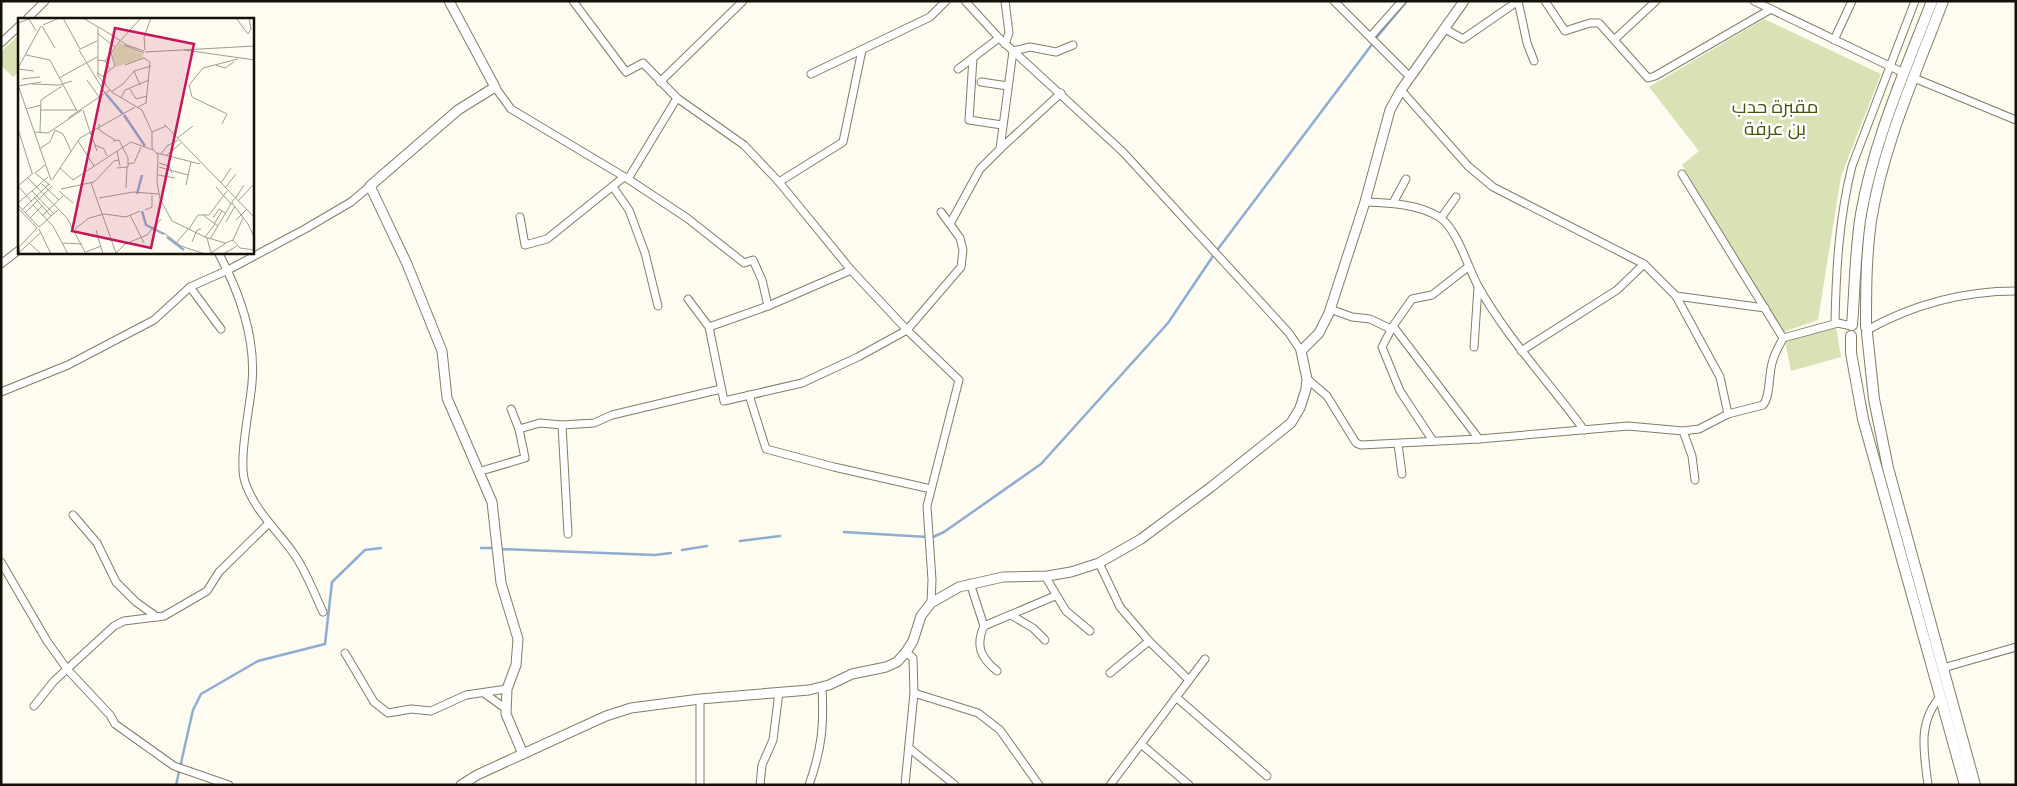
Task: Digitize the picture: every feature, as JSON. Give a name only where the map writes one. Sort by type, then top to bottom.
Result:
[{"type":"main road","points":[[1932,1],[1886,119],[1866,189],[1861,216],[1851,329],[1851,353],[1863,419],[1965,785]]},
{"type":"main road","points":[[1943,1],[1893,132],[1871,221],[1865,274],[1867,330],[1874,399],[1888,468],[1975,785]]},
{"type":"main road","points":[[1851,329],[1860,322],[1867,330]]},
{"type":"main road","points":[[1851,329],[1858,340],[1864,338],[1867,330]]},
{"type":"street","points":[[28,18],[45,1]]},
{"type":"street","points":[[450,1],[495,87],[511,109],[626,178],[687,218],[744,263],[753,260],[762,280],[768,306]]},
{"type":"street","points":[[572,1],[626,72],[643,63],[677,98],[744,145],[779,182],[851,270],[907,330],[959,380],[927,506],[931,547],[930,603]]},
{"type":"street","points":[[660,82],[743,1]]},
{"type":"street","points":[[811,74],[930,17],[946,1]]},
{"type":"street","points":[[462,785],[477,775],[606,716],[631,708],[700,699],[822,688],[852,674],[897,662],[913,641],[922,616],[930,603],[959,586],[970,583],[1071,572],[1099,563],[1157,527],[1211,487],[1290,423],[1300,408],[1306,379],[1301,351],[1289,333],[1130,159],[1061,93],[1005,44],[965,1]]},
{"type":"street","points":[[1005,1],[1009,33],[1005,44]]},
{"type":"street","points":[[1334,1],[1410,77]]},
{"type":"street","points":[[1371,36],[1402,1]]},
{"type":"street","points":[[1301,351],[1319,333],[1330,310],[1365,202],[1390,110],[1401,90],[1464,1]]},
{"type":"street","points":[[1445,29],[1464,39],[1518,1],[1526,43],[1534,61]]},
{"type":"street","points":[[1545,1],[1565,31],[1596,22],[1599,23],[1645,76],[1652,77],[1771,10]]},
{"type":"street","points":[[1754,1],[1904,73]]},
{"type":"street","points":[[1834,40],[1852,1]]},
{"type":"street","points":[[1835,324],[1837,258],[1846,191],[1852,166],[1915,1]]},
{"type":"street","points":[[1615,40],[1651,3]]},
{"type":"street","points":[[1,44],[18,27]]},
{"type":"street","points":[[958,69],[999,38]]},
{"type":"street","points":[[1013,51],[1030,47],[1056,52],[1073,45]]},
{"type":"street","points":[[779,182],[842,142],[862,50]]},
{"type":"street","points":[[1000,149],[1013,51]]},
{"type":"street","points":[[973,58],[969,120],[1002,125]]},
{"type":"street","points":[[1914,78],[2016,120]]},
{"type":"street","points":[[981,82],[1008,86]]},
{"type":"street","points":[[1,392],[68,365],[154,320],[190,287],[228,270],[351,202],[458,110],[495,87]]},
{"type":"street","points":[[1401,90],[1468,166],[1493,187],[1644,264],[1676,296],[1720,377],[1728,414]]},
{"type":"street","points":[[950,222],[980,169],[1061,93]]},
{"type":"street","points":[[520,216],[525,245],[547,239],[626,178],[677,98]]},
{"type":"street","points":[[1682,174],[1783,338]]},
{"type":"street","points":[[1393,203],[1406,179]]},
{"type":"street","points":[[370,186],[408,264],[442,352],[447,398],[492,502],[501,583],[518,639],[516,665],[507,689],[506,709],[523,754]]},
{"type":"street","points":[[613,187],[629,210],[645,253],[658,306]]},
{"type":"street","points":[[1441,218],[1456,197]]},
{"type":"street","points":[[1365,202],[1393,203],[1423,209],[1441,218],[1460,244],[1468,267],[1478,287],[1521,351],[1584,430]]},
{"type":"street","points":[[688,300],[709,327],[724,401],[802,383],[858,357],[907,330],[961,267],[963,250],[960,238],[941,212]]},
{"type":"street","points":[[1,264],[18,251]]},
{"type":"street","points":[[219,254],[228,270],[250,334],[253,354],[243,463],[245,482],[269,523],[295,555],[323,612]]},
{"type":"street","points":[[1521,351],[1617,290],[1644,264]]},
{"type":"street","points":[[1432,441],[1400,391],[1382,350],[1392,327],[1412,299],[1432,295],[1468,267]]},
{"type":"street","points":[[709,327],[768,306],[851,270]]},
{"type":"street","points":[[190,287],[221,329]]},
{"type":"street","points":[[1474,347],[1478,287]]},
{"type":"street","points":[[1867,330],[1890,317],[1956,295],[2016,291]]},
{"type":"street","points":[[1676,296],[1765,308]]},
{"type":"street","points":[[1330,310],[1352,317],[1370,319],[1392,327],[1479,439]]},
{"type":"street","points":[[1306,379],[1327,396],[1356,443],[1398,444],[1479,439],[1628,426],[1683,431],[1698,429],[1728,414],[1759,407],[1766,402],[1772,360],[1783,338],[1835,324],[1851,329]]},
{"type":"street","points":[[519,430],[540,423],[562,425],[594,423],[612,414],[721,389]]},
{"type":"street","points":[[749,395],[766,449],[931,489]]},
{"type":"street","points":[[478,472],[525,458],[519,430],[511,409]]},
{"type":"street","points":[[562,425],[568,534]]},
{"type":"street","points":[[1683,431],[1692,456],[1695,480]]},
{"type":"street","points":[[1398,444],[1402,474]]},
{"type":"street","points":[[73,515],[97,543],[116,582],[136,602],[157,617]]},
{"type":"street","points":[[34,706],[54,681],[114,626],[124,621],[164,616],[207,591],[219,572],[269,523]]},
{"type":"street","points":[[1,562],[47,641],[67,669],[110,715],[115,724],[174,766],[229,785]]},
{"type":"street","points":[[1099,563],[1120,607],[1149,641],[1189,680]]},
{"type":"street","points":[[1045,576],[1055,596],[1066,611],[1090,631]]},
{"type":"street","points":[[970,583],[984,626],[979,637],[984,660],[997,672]]},
{"type":"street","points":[[984,626],[1055,596]]},
{"type":"street","points":[[1011,615],[1034,628],[1044,640]]},
{"type":"street","points":[[1110,673],[1149,641]]},
{"type":"street","points":[[1943,668],[2016,647]]},
{"type":"street","points":[[904,785],[914,694],[913,658],[906,652]]},
{"type":"street","points":[[345,653],[374,702],[388,713],[411,708],[430,711],[466,695],[507,689]]},
{"type":"street","points":[[1110,785],[1205,659]]},
{"type":"street","points":[[809,785],[820,756],[824,721],[822,688]]},
{"type":"street","points":[[760,785],[762,765],[773,740],[779,692]]},
{"type":"street","points":[[484,693],[506,709]]},
{"type":"street","points":[[914,694],[978,713],[1000,730],[1039,785]]},
{"type":"street","points":[[1928,785],[1924,752],[1925,724],[1929,708],[1941,696]]},
{"type":"street","points":[[1176,697],[1267,776]]},
{"type":"street","points":[[700,699],[700,785]]},
{"type":"street","points":[[1140,744],[1189,785]]},
{"type":"street","points":[[908,748],[955,785]]},
{"type":"green space","name":"مقبرة حدب بن عرفة","points":[[1764,19],[1881,74],[1841,176],[1818,320],[1783,332],[1682,165],[1699,151],[1649,87]]},
{"type":"green space","points":[[18,36],[18,73],[13,77],[1,65],[1,52]]},
{"type":"green space","points":[[1836,327],[1841,357],[1791,371],[1785,341]]},
{"type":"waterway","points":[[1377,37],[1407,1]]},
{"type":"waterway","points":[[1218,249],[1373,43]]},
{"type":"waterway","points":[[933,537],[944,532],[1041,464],[1168,323],[1213,256]]},
{"type":"waterway","points":[[844,532],[927,537]]},
{"type":"waterway","points":[[740,541],[780,536]]},
{"type":"waterway","points":[[682,550],[707,546]]},
{"type":"waterway","points":[[176,785],[193,710],[201,694],[258,661],[325,644],[332,582],[365,550],[381,548]]},
{"type":"waterway","points":[[481,548],[495,548]]},
{"type":"waterway","points":[[500,549],[655,555],[671,553]]}]
